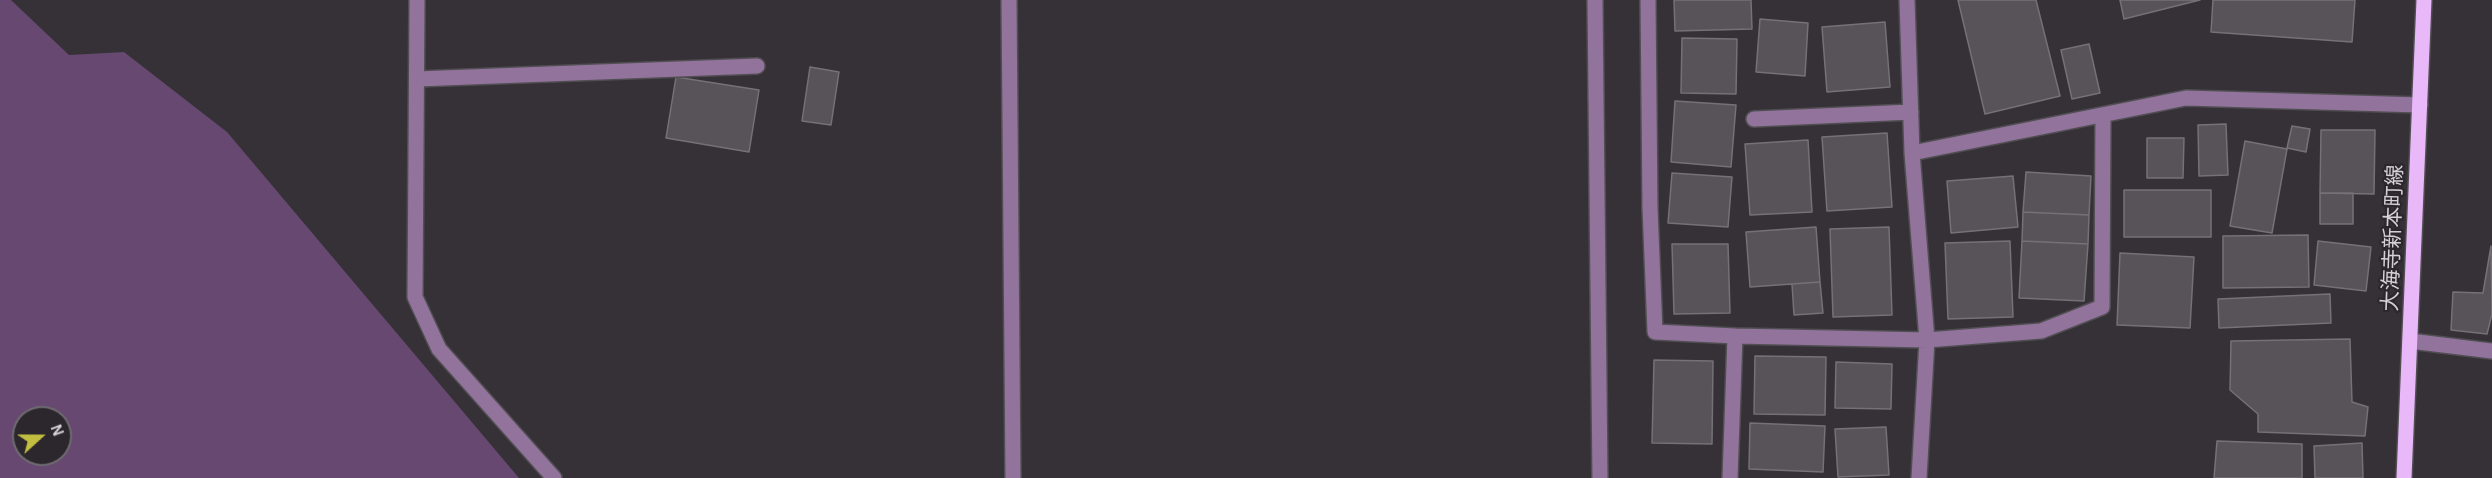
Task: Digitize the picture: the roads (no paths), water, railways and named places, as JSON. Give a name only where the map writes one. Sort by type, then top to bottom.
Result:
[{"type":"main road","name":"大海寺新本町線","points":[[2404,478],[2424,0]]},
{"type":"street","points":[[417,0],[415,297],[439,349],[554,478]]},
{"type":"street","points":[[1008,0],[1013,478]]},
{"type":"street","points":[[1595,0],[1600,478]]},
{"type":"street","points":[[1648,0],[1650,208],[1655,332],[1927,340],[2041,330],[2102,307],[2103,115]]},
{"type":"street","points":[[1907,0],[1912,153],[1927,340],[1919,478]]},
{"type":"street","points":[[417,79],[757,66]]},
{"type":"street","points":[[1912,153],[2186,98],[2420,105]]},
{"type":"street","points":[[1754,119],[1911,112]]},
{"type":"street","points":[[1730,478],[1735,336]]},
{"type":"street","points":[[2410,341],[2492,351]]}]
